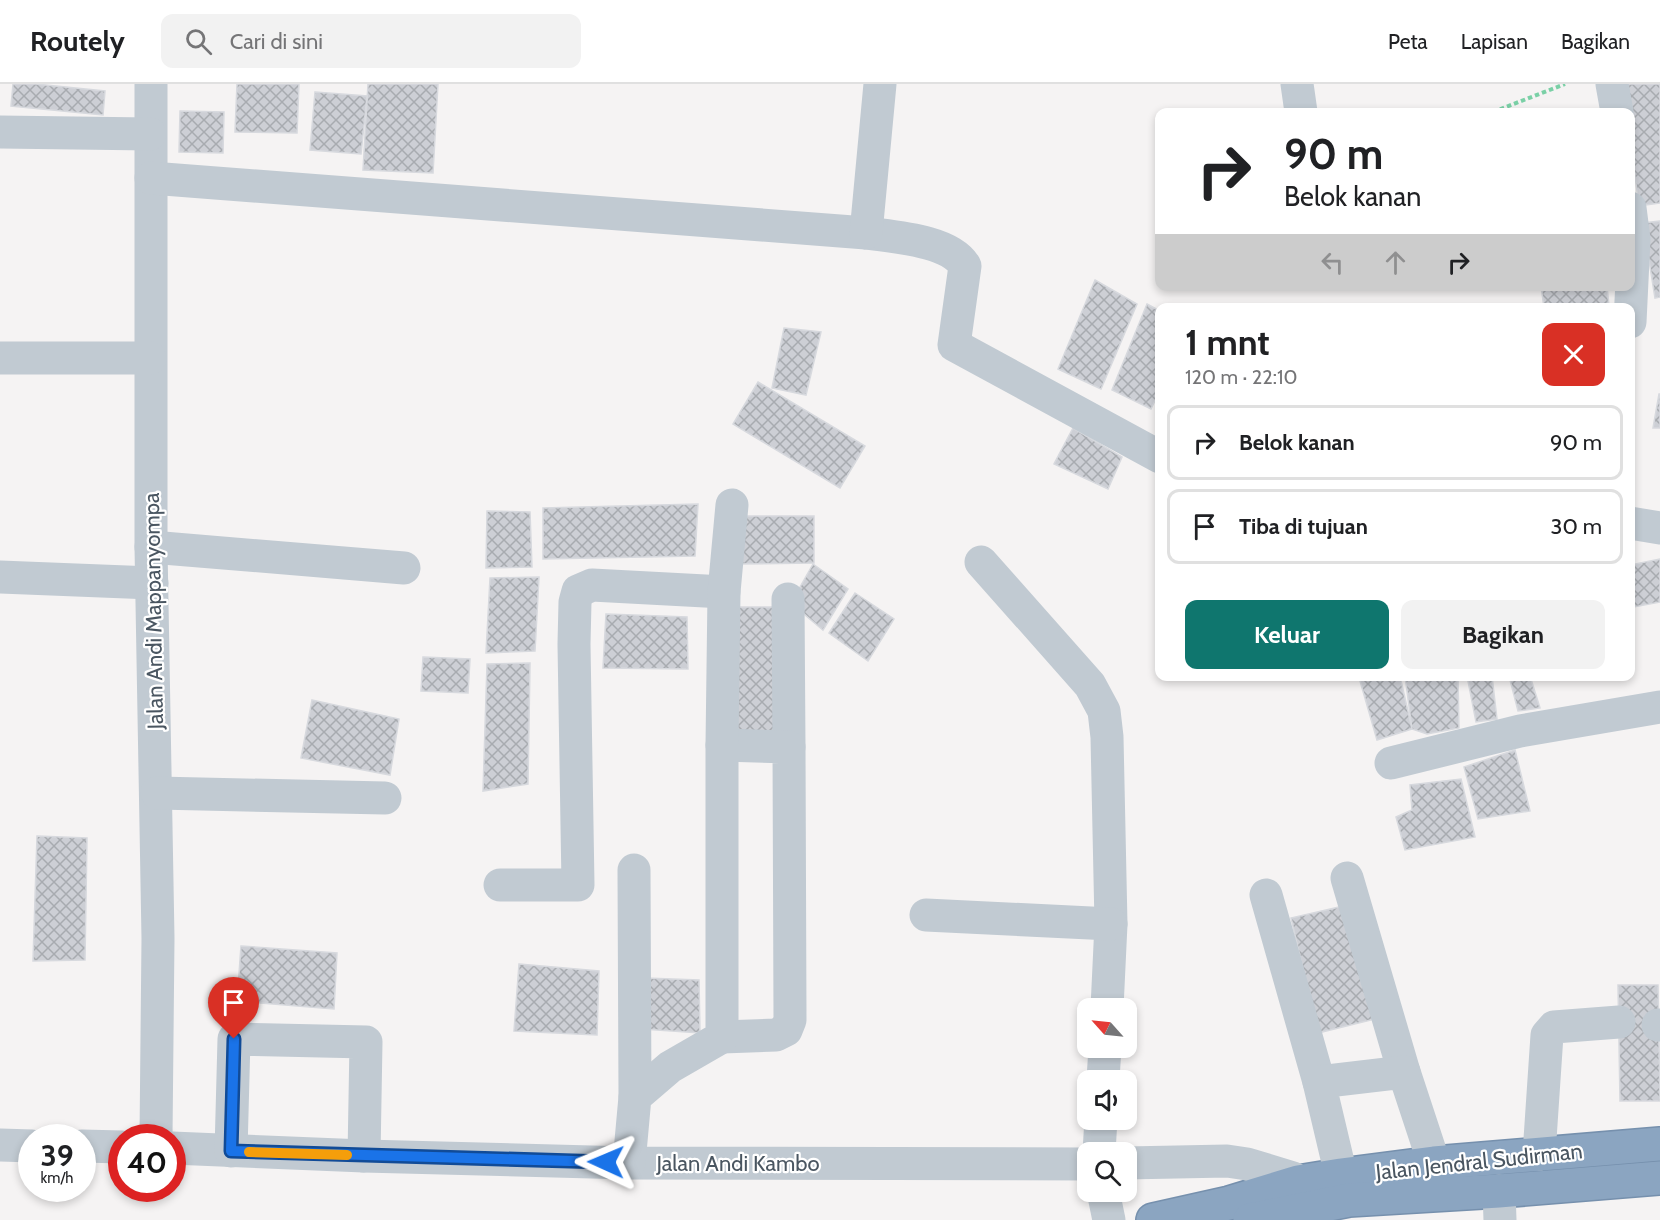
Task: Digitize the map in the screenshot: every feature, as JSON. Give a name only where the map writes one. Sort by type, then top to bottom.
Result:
[{"type":"highway","name":"Jalan Jendral Sudirman","points":[[1302,1195],[1341,1175],[1434,1163],[1660,1144]]},
{"type":"highway","name":"Jalan Jendral Sudirman","points":[[1302,1195],[1349,1200],[1499,1206],[1660,1178]]},
{"type":"highway","points":[[1153,1220],[1229,1203],[1302,1195]]},
{"type":"highway","points":[[1250,1220],[1302,1195]]},
{"type":"street","name":"Jalan Andi Mappanyompa","points":[[151,84],[151,547],[158,938],[156,1124]]},
{"type":"street","points":[[866,233],[880,84]]},
{"type":"street","points":[[1297,84],[1300,108]]},
{"type":"street","points":[[1612,84],[1616,108]]},
{"type":"street","points":[[0,132],[150,134]]},
{"type":"street","points":[[151,178],[866,233],[929,244],[955,254],[962,260],[965,270],[954,345],[1155,454]]},
{"type":"street","points":[[0,358],[150,358]]},
{"type":"street","points":[[722,1037],[724,592],[732,505]]},
{"type":"street","points":[[1635,524],[1660,528]]},
{"type":"street","points":[[151,547],[404,568]]},
{"type":"street","points":[[981,562],[1090,685],[1104,711],[1107,737],[1111,924],[1107,998]]},
{"type":"street","points":[[0,577],[152,583]]},
{"type":"street","points":[[500,885],[578,885],[574,602],[578,591],[592,585],[724,592]]},
{"type":"street","points":[[635,1096],[670,1067],[722,1037],[776,1035],[786,1030],[790,1020],[788,599]]},
{"type":"street","points":[[1391,763],[1520,731],[1660,707]]},
{"type":"street","points":[[722,745],[789,747]]},
{"type":"street","points":[[157,793],[385,798]]},
{"type":"street","points":[[629,1163],[635,1096],[634,870]]},
{"type":"street","points":[[1347,878],[1404,1072],[1434,1163]]},
{"type":"street","points":[[1266,895],[1319,1082],[1341,1175]]},
{"type":"street","points":[[926,915],[1111,924]]},
{"type":"street","points":[[1539,1154],[1547,1035],[1554,1027],[1619,1022]]},
{"type":"street","points":[[231,1151],[234,1039],[366,1042],[364,1156]]},
{"type":"street","points":[[1319,1082],[1404,1072]]},
{"type":"street","points":[[0,1145],[18,1146]]},
{"type":"street","name":"Jalan Andi Kambo","points":[[186,1149],[629,1163],[1077,1164]]},
{"type":"street","points":[[1137,1163],[1227,1161],[1293,1178],[1302,1195]]},
{"type":"street","points":[[1105,1202],[1108,1220]]},
{"type":"path","points":[[1503,108],[1565,84]]},
{"type":"building","points":[[13,84],[105,91],[103,115],[11,106]]},
{"type":"building","points":[[237,84],[299,84],[297,133],[235,132]]},
{"type":"building","points":[[368,84],[438,84],[433,173],[363,170]]},
{"type":"building","points":[[1624,84],[1660,84],[1660,203],[1639,206],[1635,176],[1635,108],[1629,108]]},
{"type":"building","points":[[315,92],[367,96],[361,154],[310,150]]},
{"type":"building","points":[[180,111],[224,112],[223,153],[179,152]]},
{"type":"building","points":[[1660,221],[1660,297],[1655,298],[1643,223]]},
{"type":"building","points":[[1095,280],[1137,304],[1101,389],[1058,369]]},
{"type":"building","points":[[1542,291],[1608,291],[1609,303],[1543,303]]},
{"type":"building","points":[[1147,304],[1155,308],[1155,401],[1151,409],[1112,390]]},
{"type":"building","points":[[784,328],[821,332],[806,395],[772,388]]},
{"type":"building","points":[[758,382],[865,446],[840,488],[733,424]]},
{"type":"building","points":[[1659,394],[1660,428],[1653,428]]},
{"type":"building","points":[[1073,428],[1122,457],[1108,489],[1054,464]]},
{"type":"building","points":[[698,504],[695,556],[543,559],[543,508]]},
{"type":"building","points":[[487,511],[530,512],[532,567],[486,568]]},
{"type":"building","points":[[738,516],[814,516],[814,563],[738,564]]},
{"type":"building","points":[[1660,559],[1660,602],[1635,607],[1635,564]]},
{"type":"building","points":[[813,564],[848,589],[823,630],[791,603]]},
{"type":"building","points":[[539,577],[535,651],[486,653],[490,578]]},
{"type":"building","points":[[855,593],[894,619],[868,661],[829,633]]},
{"type":"building","points":[[725,607],[776,607],[779,734],[727,732]]},
{"type":"building","points":[[606,614],[687,617],[688,669],[603,668]]},
{"type":"building","points":[[423,657],[470,659],[468,693],[421,691]]},
{"type":"building","points":[[530,663],[528,784],[483,791],[487,664]]},
{"type":"building","points":[[1360,681],[1401,681],[1412,729],[1377,740]]},
{"type":"building","points":[[1406,681],[1458,681],[1459,728],[1427,734],[1412,729]]},
{"type":"building","points":[[1468,681],[1493,681],[1497,719],[1476,722]]},
{"type":"building","points":[[1510,681],[1532,681],[1540,708],[1518,711]]},
{"type":"building","points":[[312,700],[399,719],[390,775],[301,758]]},
{"type":"building","points":[[1515,750],[1530,811],[1478,819],[1464,767]]},
{"type":"building","points":[[1461,779],[1475,837],[1405,850],[1396,817],[1412,810],[1410,785]]},
{"type":"building","points":[[37,836],[87,838],[85,960],[33,961]]},
{"type":"building","points":[[1348,905],[1375,1019],[1318,1033],[1291,918]]},
{"type":"building","points":[[241,946],[337,953],[334,1009],[237,1001]]},
{"type":"building","points":[[519,964],[599,971],[597,1035],[514,1031]]},
{"type":"building","points":[[645,978],[699,980],[700,1033],[643,1029]]},
{"type":"building","points":[[1618,985],[1658,985],[1660,1101],[1620,1101]]},
{"type":"slow traffic","points":[[249,1152],[347,1155]]},
{"type":"route","points":[[234,1039],[231,1151],[606,1162]]}]
